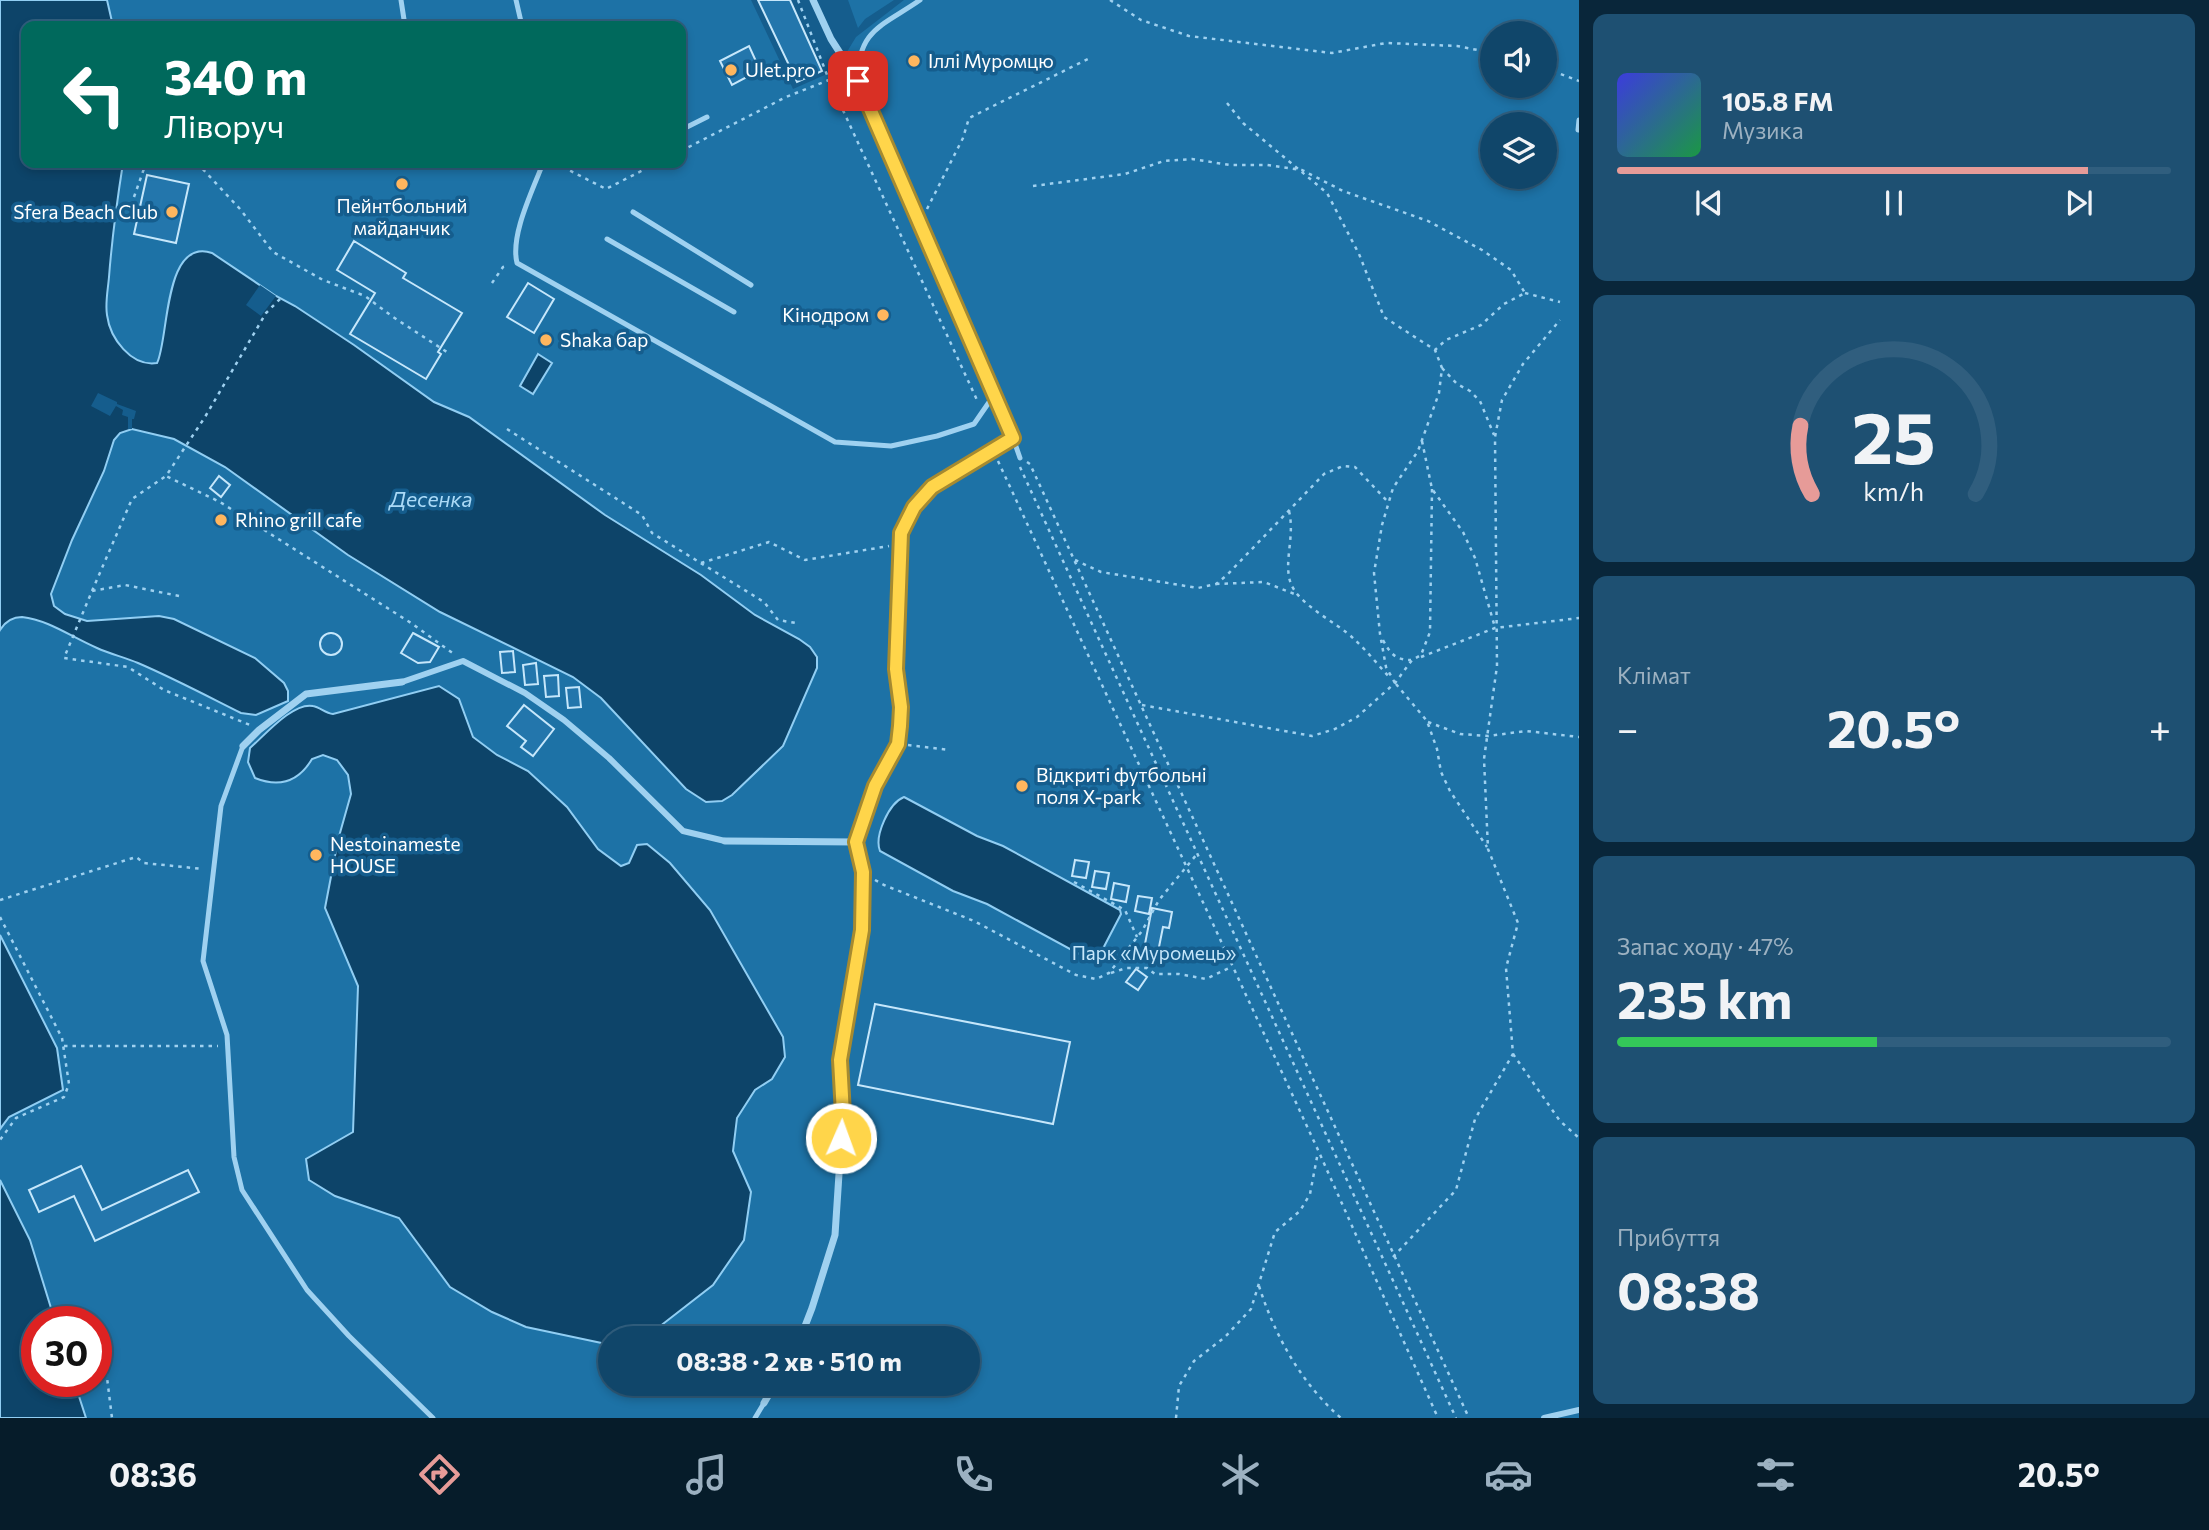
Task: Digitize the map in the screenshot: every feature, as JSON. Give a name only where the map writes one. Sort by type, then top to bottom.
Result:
[{"type":"street","points":[[805,1326],[835,1235],[843,1114],[840,1060],[862,930],[863,872],[856,842],[875,786],[898,744],[901,707],[896,669],[901,533],[905,520],[932,487],[1013,438],[858,81],[831,39],[813,0]]},
{"type":"street","points":[[243,746],[259,730],[306,694],[402,682],[463,661],[525,694],[564,720],[609,758],[683,831],[726,841],[856,842]]},
{"type":"street","points":[[764,1403],[768,1396]]},
{"type":"street","points":[[1544,1418],[1579,1410]]},
{"type":"lane","points":[[401,0],[404,21]]},
{"type":"lane","points":[[516,0],[521,21]]},
{"type":"lane","points":[[858,81],[858,64],[866,39],[873,31],[919,0]]},
{"type":"lane","points":[[686,128],[707,117]]},
{"type":"lane","points":[[1578,130],[1579,120]]},
{"type":"lane","points":[[540,168],[517,238],[514,253],[517,263],[835,442],[891,446],[937,436],[974,424],[994,395]]},
{"type":"lane","points":[[633,212],[751,285]]},
{"type":"lane","points":[[607,239],[734,312]]},
{"type":"lane","points":[[1013,438],[1020,458]]},
{"type":"lane","points":[[243,746],[222,806],[203,961],[227,1035],[234,1157],[242,1190],[307,1290],[349,1336],[433,1418]]},
{"type":"lane","points":[[755,1418],[764,1403]]},
{"type":"path","points":[[798,0],[829,80],[982,413]]},
{"type":"path","points":[[1110,0],[1141,20],[1189,36],[1332,53],[1386,43],[1457,46],[1480,50]]},
{"type":"path","points":[[921,221],[963,138],[969,118],[1087,59]]},
{"type":"path","points":[[1557,73],[1579,81]]},
{"type":"path","points":[[686,148],[786,97],[829,80]]},
{"type":"path","points":[[1227,103],[1242,123],[1327,192],[1359,254],[1384,317],[1435,350],[1442,368],[1457,384],[1480,401],[1495,437]]},
{"type":"path","points":[[1033,186],[1125,174],[1164,161],[1267,164],[1302,170],[1343,191],[1428,221],[1482,250],[1511,270],[1525,293]]},
{"type":"path","points":[[134,197],[144,168]]},
{"type":"path","points":[[202,168],[240,209],[273,252],[323,280],[365,296],[450,354]]},
{"type":"path","points":[[565,168],[606,189],[647,168]]},
{"type":"path","points":[[492,283],[503,267],[517,263]]},
{"type":"path","points":[[1435,350],[1446,340],[1481,325],[1504,304],[1525,293],[1560,302]]},
{"type":"path","points":[[259,730],[164,690],[128,667],[64,658],[132,499],[166,476],[205,417],[266,313],[280,299]]},
{"type":"path","points":[[1488,849],[1484,760],[1497,666],[1495,437],[1502,400],[1523,364],[1560,320]]},
{"type":"path","points":[[1395,683],[1386,667],[1374,573],[1382,525],[1393,488],[1422,441],[1439,393],[1442,368]]},
{"type":"path","points":[[507,429],[642,515],[652,533],[764,602],[778,620],[796,623]]},
{"type":"path","points":[[1140,705],[1312,736],[1335,729],[1357,717],[1395,683],[1412,660],[1421,655],[1430,632],[1432,489],[1422,441]]},
{"type":"path","points":[[1020,458],[1030,464],[1469,1418]]},
{"type":"path","points":[[1020,458],[1020,468],[1457,1418]]},
{"type":"path","points":[[998,459],[1318,1150],[1438,1418]]},
{"type":"path","points":[[1216,584],[1324,474],[1343,466],[1355,467],[1389,503]]},
{"type":"path","points":[[166,476],[220,502],[411,623],[463,661]]},
{"type":"path","points":[[1432,489],[1463,532],[1475,558],[1495,628]]},
{"type":"path","points":[[1289,511],[1292,523],[1288,567],[1290,584],[1299,596]]},
{"type":"path","points":[[701,563],[769,542],[805,560],[901,543]]},
{"type":"path","points":[[1073,559],[1101,572],[1198,588],[1216,584],[1264,582],[1299,596],[1353,637],[1395,683],[1427,721],[1437,749],[1441,772],[1450,791],[1488,849],[1518,923],[1506,968],[1513,1054],[1560,1121],[1579,1138]]},
{"type":"path","points":[[92,591],[125,585],[179,596]]},
{"type":"path","points":[[1380,634],[1389,651],[1399,660],[1412,660],[1495,628],[1579,618]]},
{"type":"path","points":[[1427,721],[1460,734],[1488,736],[1526,731],[1579,737]]},
{"type":"path","points":[[898,744],[950,750]]},
{"type":"path","points":[[1109,974],[1137,937],[1159,900],[1197,854]]},
{"type":"path","points":[[0,900],[136,857],[144,863],[213,870]]},
{"type":"path","points":[[863,872],[884,885],[974,921],[1076,975],[1096,979],[1126,968],[1147,968],[1155,974],[1179,974],[1206,979],[1231,967]]},
{"type":"path","points":[[1074,882],[1125,910],[1137,937]]},
{"type":"path","points":[[0,917],[62,1038],[69,1084],[64,1097],[16,1118],[0,1140]]},
{"type":"path","points":[[64,1045],[228,1046]]},
{"type":"path","points":[[1393,1257],[1456,1190],[1475,1119],[1513,1054]]},
{"type":"path","points":[[1176,1418],[1179,1386],[1194,1361],[1225,1337],[1251,1309],[1275,1232],[1300,1211],[1310,1194],[1318,1150]]},
{"type":"path","points":[[1259,1286],[1281,1342],[1309,1386],[1341,1418]]},
{"type":"path","points":[[109,1397],[112,1418]]},
{"type":"green space","name":"Парк «Муромець»","points":[[107,0],[751,0],[793,89],[836,70],[856,37],[904,0],[1579,0],[1579,1418],[27,1418],[0,1380],[0,465],[111,257],[122,168],[686,168],[686,21],[112,21]]},
{"type":"green space","points":[[848,0],[894,0],[865,19],[858,28]]},
{"type":"water","name":"Десенка","points":[[0,0],[107,0],[112,21],[21,21],[21,168],[122,168],[106,306],[112,333],[123,349],[139,360],[157,363],[176,275],[184,260],[196,252],[212,253],[354,345],[434,402],[469,417],[605,515],[701,575],[755,615],[799,639],[810,647],[817,657],[817,668],[783,746],[732,795],[722,801],[706,802],[686,789],[601,698],[573,677],[440,612],[348,555],[225,467],[174,439],[132,429],[120,433],[114,440],[104,471],[51,594],[54,606],[65,614],[87,621],[159,616],[174,619],[255,658],[284,683],[288,691],[288,701],[256,715],[241,713],[151,669],[42,622],[15,618],[6,622],[0,630]]},
{"type":"water","points":[[538,354],[552,363],[533,394],[520,386]]},
{"type":"water","points":[[439,686],[459,699],[473,737],[497,755],[528,771],[567,807],[598,849],[621,866],[629,863],[637,845],[647,844],[670,863],[710,910],[783,1037],[785,1057],[772,1079],[755,1090],[737,1118],[733,1151],[751,1192],[744,1240],[713,1285],[660,1326],[598,1326],[598,1342],[526,1327],[492,1312],[450,1287],[399,1218],[335,1196],[309,1180],[306,1159],[353,1132],[358,986],[325,908],[338,840],[351,794],[348,775],[337,760],[323,755],[312,759],[295,777],[281,782],[255,778],[248,762],[250,748],[288,714],[305,706],[333,714]]},
{"type":"water","points":[[904,797],[977,836],[1003,846],[1120,910],[1121,914],[1097,960],[1092,961],[987,904],[953,891],[880,851],[879,837],[884,821],[898,800]]},
{"type":"water","points":[[0,935],[57,1048],[63,1090],[9,1117],[0,1129]]},
{"type":"water","points":[[0,1180],[30,1240],[50,1306],[21,1306],[21,1397],[79,1397],[86,1418],[0,1418]]},
{"type":"pier","points":[[260,285],[276,296],[261,316],[246,305]]},
{"type":"pier","points":[[98,393],[136,411],[132,419],[132,429],[128,429],[128,417],[122,415],[123,410],[116,406],[110,416],[91,406]]},
{"type":"building","points":[[758,0],[790,0],[822,71],[797,82]]},
{"type":"building","points":[[749,46],[760,70],[732,85],[720,61]]},
{"type":"building","points":[[147,175],[189,184],[176,243],[134,234]]},
{"type":"building","points":[[354,241],[406,273],[403,278],[462,313],[438,352],[441,354],[426,379],[350,334],[375,293],[337,270]]},
{"type":"building","points":[[528,283],[554,299],[534,333],[507,317]]},
{"type":"building","points":[[219,476],[230,485],[221,497],[210,488]]},
{"type":"building","points":[[327,633],[335,633],[342,640],[342,648],[335,655],[327,655],[320,648],[320,640]]},
{"type":"building","points":[[413,633],[439,647],[430,662],[418,663],[401,653]]},
{"type":"building","points":[[513,651],[515,672],[502,673],[500,652]]},
{"type":"building","points":[[536,663],[538,684],[525,685],[523,665]]},
{"type":"building","points":[[558,675],[559,696],[546,697],[544,676]]},
{"type":"building","points":[[579,687],[581,707],[568,708],[566,688]]},
{"type":"building","points":[[524,705],[554,729],[533,756],[521,747],[526,741],[507,726]]},
{"type":"building","points":[[1075,860],[1089,862],[1086,878],[1072,876]]},
{"type":"building","points":[[1095,871],[1109,873],[1106,889],[1092,887]]},
{"type":"building","points":[[1114,883],[1129,886],[1126,902],[1111,899]]},
{"type":"building","points":[[1138,896],[1152,898],[1149,914],[1135,911]]},
{"type":"building","points":[[1152,908],[1172,912],[1169,928],[1163,927],[1158,952],[1144,949]]},
{"type":"building","points":[[1136,969],[1147,977],[1138,990],[1126,982]]},
{"type":"building","points":[[875,1004],[1070,1042],[1053,1124],[858,1085]]},
{"type":"building","points":[[81,1166],[102,1210],[188,1170],[199,1192],[95,1241],[74,1196],[39,1212],[29,1190]]},
{"type":"place","name":"Іллі Муромцю","points":[[914,61]]},
{"type":"place","name":"Ulet.pro","points":[[731,70]]},
{"type":"place","name":"Пейнтбольний майданчик","points":[[402,184]]},
{"type":"place","name":"Sfera Beach Club","points":[[172,212]]},
{"type":"place","name":"Кінодром","points":[[883,315]]},
{"type":"place","name":"Shaka бар","points":[[546,340]]},
{"type":"place","name":"Rhino grill cafe","points":[[221,520]]},
{"type":"place","name":"Відкриті футбольні поля X-park","points":[[1022,786]]},
{"type":"place","name":"Nestoinameste HOUSE","points":[[316,855]]},
{"type":"route","points":[[841,1138],[843,1114],[840,1060],[862,930],[863,872],[856,842],[875,786],[898,744],[900,726],[901,707],[896,669],[901,533],[905,520],[932,487],[1013,438],[858,81]]}]
